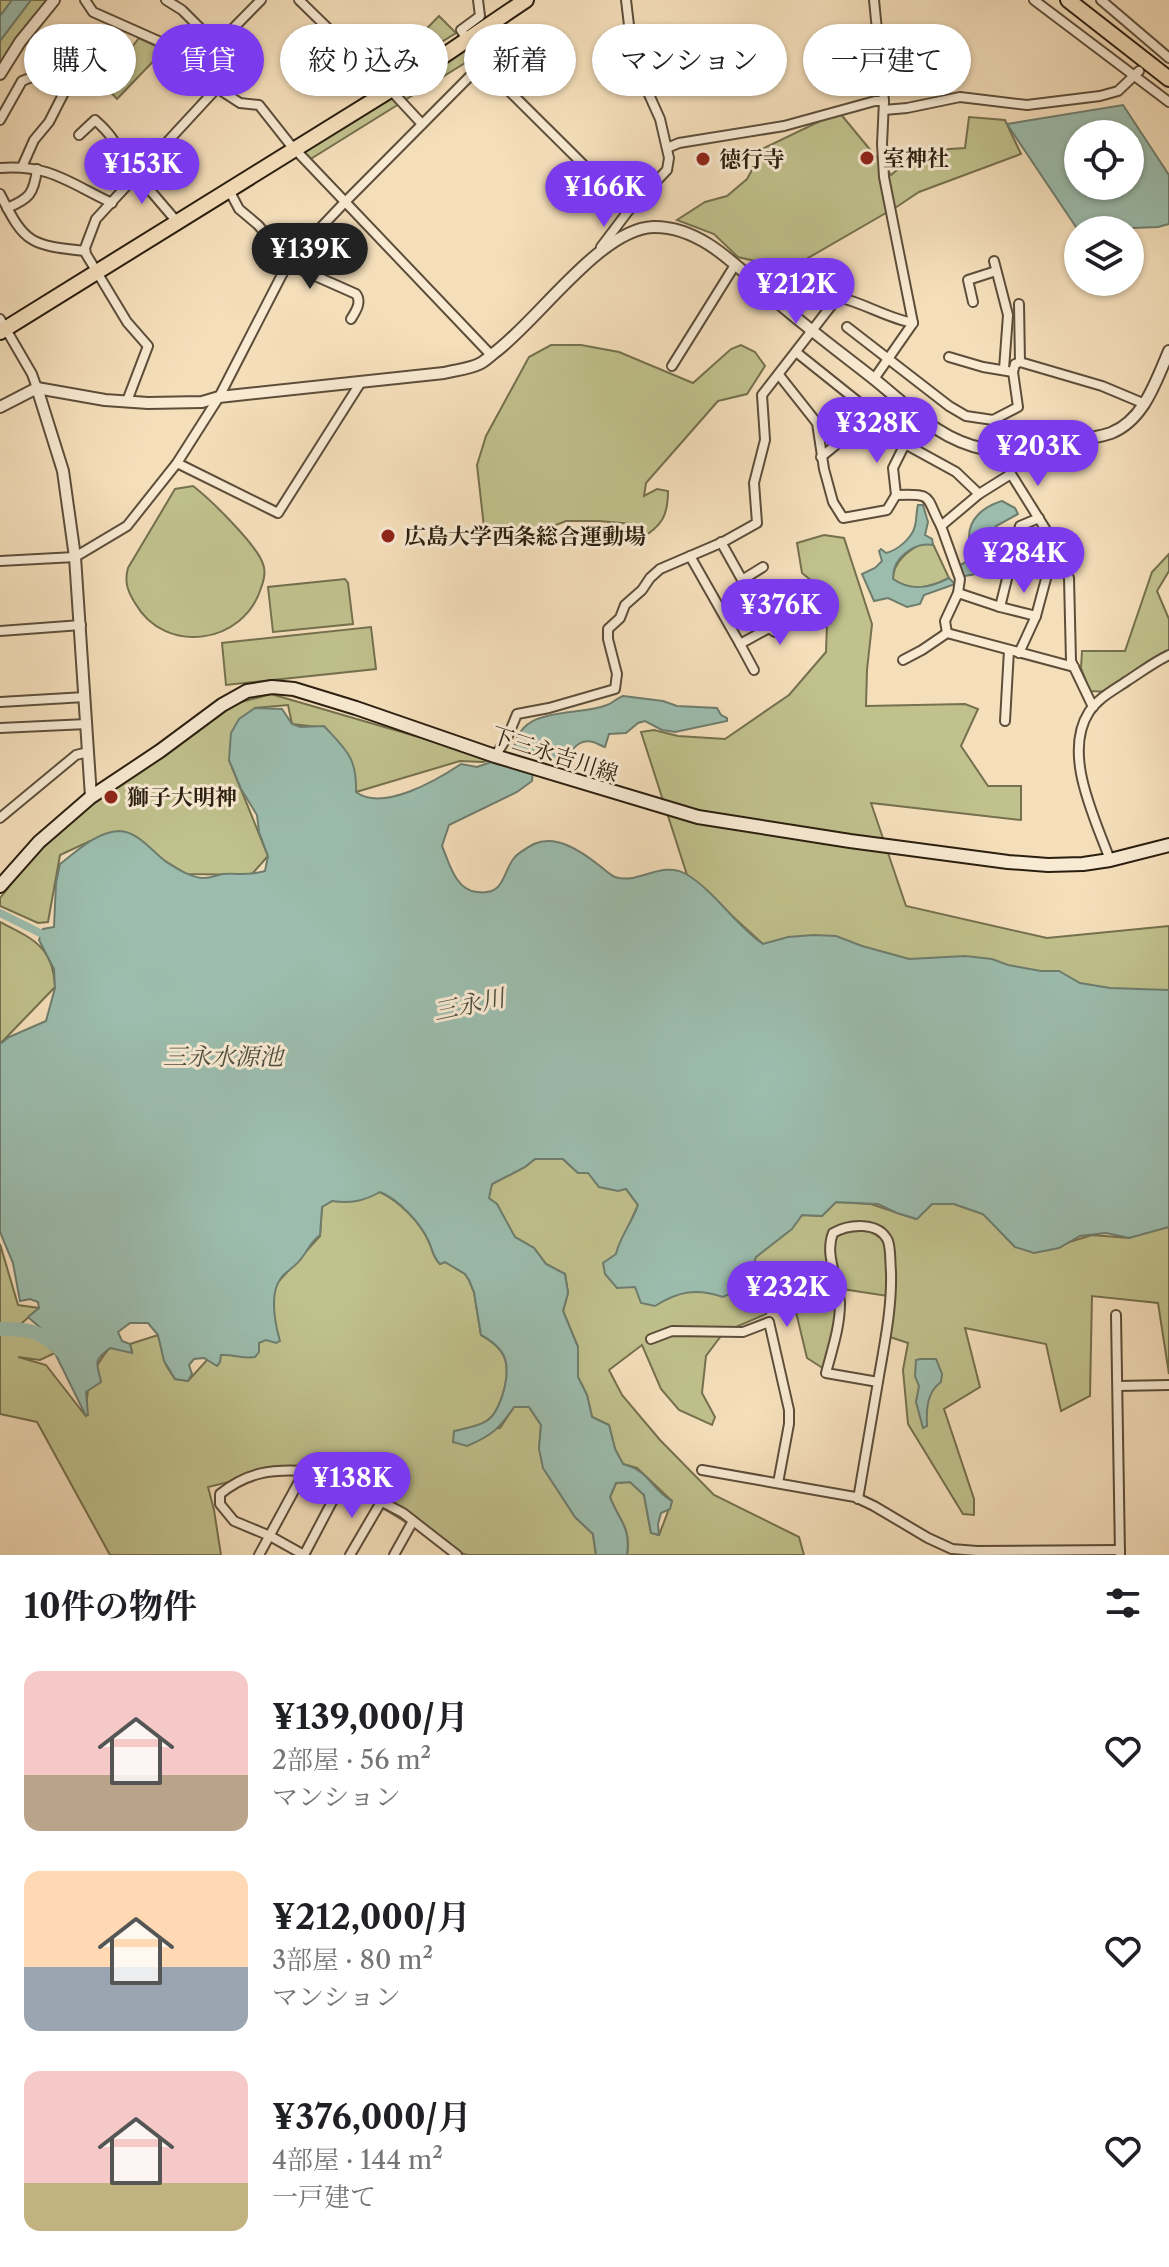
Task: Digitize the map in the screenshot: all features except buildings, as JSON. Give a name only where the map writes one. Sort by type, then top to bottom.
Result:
[{"type":"highway","points":[[492,24],[526,0]]},
{"type":"highway","points":[[1057,0],[1122,42]]},
{"type":"highway","points":[[1068,0],[1169,79]]},
{"type":"highway","points":[[2,327],[97,273],[380,96]]},
{"type":"main road","name":"下三永吉川線","points":[[0,886],[5,872],[91,797],[222,705],[247,691],[272,687],[294,689],[495,756],[668,809],[728,823],[1048,865],[1110,860],[1169,845]]},
{"type":"street","points":[[0,74],[20,42],[54,0]]},
{"type":"street","points":[[85,0],[93,12],[152,38]]},
{"type":"street","points":[[166,0],[196,24]]},
{"type":"street","points":[[238,24],[261,0]]},
{"type":"street","points":[[299,0],[323,24]]},
{"type":"street","points":[[469,24],[480,16],[478,0]]},
{"type":"street","points":[[0,407],[37,388],[105,400],[202,402],[219,397],[444,373],[480,364],[511,341],[588,262],[629,210],[667,170],[669,158],[660,119],[633,59],[626,0]]},
{"type":"street","points":[[874,0],[884,105],[884,177],[913,323],[874,379]]},
{"type":"street","points":[[1034,0],[1137,73],[1169,102]]},
{"type":"street","points":[[1101,0],[1155,50],[1169,58]]},
{"type":"street","points":[[667,148],[679,143],[784,126],[875,101],[907,108],[960,97],[1027,105],[1100,96],[1118,91],[1137,73]]},
{"type":"street","points":[[0,120],[24,80]]},
{"type":"street","points":[[0,561],[75,557],[127,526],[177,463],[219,397],[289,261],[464,82]]},
{"type":"street","points":[[22,167],[34,140],[49,122],[62,96]]},
{"type":"street","points":[[127,401],[148,346],[127,322],[85,251],[96,219],[210,96]]},
{"type":"street","points":[[229,96],[240,103],[259,105],[295,149],[491,355]]},
{"type":"street","points":[[396,96],[422,124]]},
{"type":"street","points":[[514,96],[629,210]]},
{"type":"street","points":[[79,135],[95,120],[106,129],[119,149],[122,164],[137,175],[178,223]]},
{"type":"street","points":[[0,168],[48,171],[112,203]]},
{"type":"street","points":[[7,208],[31,194],[37,169]]},
{"type":"street","points":[[229,190],[239,209],[258,225],[293,266],[356,294],[359,304],[351,319]]},
{"type":"street","points":[[0,194],[15,226],[29,239],[50,247],[85,251]]},
{"type":"street","points":[[588,262],[624,235],[651,227],[677,230],[699,239],[718,250],[811,332],[935,430],[961,443],[1000,452],[1112,433],[1145,404],[1169,351]]},
{"type":"street","points":[[672,366],[735,265]]},
{"type":"street","points":[[847,327],[949,406],[966,416],[993,420],[1018,407],[1009,371],[1008,315],[995,266],[968,280],[973,302]]},
{"type":"street","points":[[495,756],[517,714],[615,689],[617,674],[608,629],[620,618],[625,605],[660,569],[757,523],[754,483],[765,440],[762,395],[838,297],[913,323]]},
{"type":"street","points":[[1019,304],[1020,362]]},
{"type":"street","points":[[2,327],[32,374],[63,471],[81,625],[91,797]]},
{"type":"street","points":[[796,352],[905,444],[956,472],[979,494]]},
{"type":"street","points":[[949,357],[1009,371]]},
{"type":"street","points":[[1009,371],[1020,362],[1102,386],[1145,404]]},
{"type":"street","points":[[779,375],[817,423],[821,457],[833,502],[843,518],[887,510],[896,495],[893,468],[905,444]]},
{"type":"street","points":[[177,463],[278,513],[361,382]]},
{"type":"street","points":[[821,457],[837,444],[866,408]]},
{"type":"street","points":[[993,420],[999,429],[1000,452],[1039,518],[1069,578],[1071,661],[1093,707]]},
{"type":"street","points":[[941,526],[979,494],[1011,474]]},
{"type":"street","points":[[896,495],[924,495],[941,526],[960,579],[958,593],[945,621],[947,633]]},
{"type":"street","points":[[1000,607],[1020,526],[1039,518]]},
{"type":"street","points":[[721,542],[769,628],[775,632],[792,623]]},
{"type":"street","points":[[1005,721],[1014,651],[1036,616],[1054,549]]},
{"type":"street","points":[[690,556],[754,670]]},
{"type":"street","points":[[742,580],[763,567]]},
{"type":"street","points":[[958,593],[1036,616]]},
{"type":"street","points":[[0,631],[81,625]]},
{"type":"street","points":[[740,644],[769,628]]},
{"type":"street","points":[[903,660],[947,633],[1074,667]]},
{"type":"street","points":[[1110,860],[1078,756],[1083,724],[1087,714],[1102,698],[1169,655]]},
{"type":"street","points":[[0,702],[85,697]]},
{"type":"street","points":[[0,728],[87,724]]},
{"type":"street","points":[[0,818],[76,755],[88,752]]},
{"type":"street","points":[[858,1499],[878,1382],[892,1299],[890,1248],[886,1238],[880,1231],[868,1226],[852,1227],[833,1233],[830,1241],[829,1254],[840,1300],[839,1322],[826,1373],[878,1382]]},
{"type":"street","points":[[702,1470],[858,1499],[952,1549],[1120,1552],[1116,1315]]},
{"type":"street","points":[[651,1339],[672,1331],[743,1332],[769,1322],[789,1410],[778,1483]]},
{"type":"street","points":[[1118,1386],[1169,1385]]},
{"type":"street","points":[[259,1555],[309,1463],[413,1521],[457,1555]]},
{"type":"street","points":[[305,1471],[258,1473],[220,1494],[220,1504],[234,1521],[304,1555],[343,1481]]},
{"type":"street","points":[[350,1555],[381,1502]]},
{"type":"street","points":[[394,1555],[413,1521]]},
{"type":"green space","points":[[0,0],[55,0],[37,24],[24,24],[24,42],[0,74]]},
{"type":"green space","points":[[439,16],[447,24],[431,24]]},
{"type":"green space","points":[[448,25],[456,33],[448,38]]},
{"type":"green space","points":[[139,38],[152,44],[152,63],[136,79],[136,42]]},
{"type":"green space","points":[[464,51],[464,64],[448,73],[448,60]]},
{"type":"green space","points":[[389,96],[399,104],[309,160],[304,148]]},
{"type":"green space","points":[[839,112],[891,175],[919,151],[965,148],[969,117],[1005,120],[1021,154],[919,192],[789,269],[738,257],[714,234],[677,220],[705,202],[727,196],[747,179],[764,148]]},
{"type":"green space","points":[[551,345],[581,345],[619,352],[693,383],[731,349],[741,345],[755,352],[765,366],[747,394],[718,401],[646,483],[644,496],[657,489],[668,491],[668,500],[662,520],[640,539],[631,524],[599,521],[566,521],[538,532],[485,536],[477,465],[486,436],[529,357]]},
{"type":"green space","points":[[193,486],[243,534],[259,556],[264,570],[262,585],[252,607],[222,631],[203,636],[184,636],[165,631],[148,620],[133,599],[127,582],[128,568],[175,489]]},
{"type":"green space","points":[[824,535],[844,538],[872,624],[866,706],[965,704],[978,709],[961,746],[988,786],[1021,786],[1021,820],[871,803],[906,906],[1047,938],[1169,926],[1169,996],[1059,989],[909,959],[822,936],[763,944],[687,875],[641,732],[654,730],[678,736],[725,739],[789,695],[826,652],[828,594],[802,573],[797,543]]},
{"type":"green space","points":[[923,543],[933,544],[949,578],[921,587],[907,586],[893,579],[902,557]]},
{"type":"green space","points":[[1169,554],[1169,571],[1157,591],[1169,619],[1169,656],[1111,692],[1090,691],[1081,668],[1082,651],[1125,651],[1152,572]]},
{"type":"green space","points":[[345,579],[353,624],[273,632],[268,587]]},
{"type":"green space","points":[[371,627],[376,669],[226,685],[222,643]]},
{"type":"green space","points":[[271,694],[494,759],[460,761],[356,792],[317,727],[292,724],[288,705],[255,708],[229,760],[268,856],[251,875],[186,874],[165,861],[90,841],[60,855],[48,922],[38,923],[0,906],[0,898],[36,853],[95,802],[171,750],[223,707]]},
{"type":"green space","points":[[0,922],[31,939],[45,953],[55,987],[0,1044]]},
{"type":"green space","points":[[535,1159],[563,1159],[578,1173],[588,1173],[626,1189],[638,1205],[616,1254],[756,1257],[787,1232],[802,1215],[822,1216],[836,1202],[871,1204],[916,1219],[932,1204],[954,1204],[983,1214],[1000,1231],[1034,1253],[1092,1235],[1129,1238],[1169,1224],[1169,1374],[1158,1303],[1092,1296],[1090,1396],[1061,1411],[1046,1344],[965,1328],[980,1387],[944,1409],[974,1499],[974,1515],[963,1514],[908,1424],[903,1370],[908,1343],[884,1335],[888,1296],[842,1289],[824,1369],[807,1358],[795,1308],[794,1287],[780,1284],[766,1314],[724,1332],[706,1356],[702,1393],[715,1417],[712,1425],[679,1410],[661,1389],[642,1345],[609,1370],[622,1395],[660,1440],[714,1495],[799,1537],[804,1555],[627,1555],[626,1530],[610,1497],[616,1483],[630,1482],[644,1495],[651,1533],[659,1535],[672,1501],[637,1468],[623,1464],[615,1449],[609,1425],[592,1417],[587,1395],[578,1377],[578,1347],[563,1311],[568,1293],[565,1274],[546,1264],[534,1248],[515,1237],[488,1198],[492,1184]]},
{"type":"green space","points":[[380,1192],[415,1220],[440,1264],[445,1262],[465,1274],[474,1292],[481,1335],[497,1346],[505,1358],[505,1387],[495,1412],[481,1424],[454,1431],[500,1428],[514,1407],[529,1407],[541,1425],[539,1449],[575,1517],[593,1534],[596,1555],[468,1555],[453,1551],[309,1463],[208,1487],[221,1555],[110,1555],[37,1422],[0,1414],[0,1244],[18,1305],[39,1308],[22,1323],[55,1353],[40,1360],[18,1357],[46,1365],[85,1415],[91,1379],[110,1347],[132,1352],[130,1344],[158,1335],[166,1365],[175,1379],[188,1381],[320,1236],[322,1207],[332,1201]]},
{"type":"water","points":[[12,0],[31,0],[0,41],[0,16]]},
{"type":"water","points":[[1123,105],[1133,120],[1064,120],[1064,200],[1144,200],[1144,137],[1169,175],[1169,224],[1144,228],[1144,216],[1069,216],[1007,124]]},
{"type":"water","points":[[1002,501],[1015,508],[1018,514],[996,526],[985,538],[988,554],[995,566],[987,572],[959,577],[959,566],[970,559],[971,525],[984,510]]},
{"type":"water","points":[[918,505],[923,505],[928,522],[925,535],[932,539],[933,545],[919,546],[900,558],[893,579],[914,587],[928,586],[949,578],[955,584],[924,595],[920,604],[907,607],[888,598],[874,601],[862,574],[882,561],[881,549],[886,553],[908,539],[915,526]]},
{"type":"water","points":[[623,696],[677,706],[717,708],[727,721],[675,732],[662,730],[645,721],[626,733],[609,734],[605,747],[582,742],[559,761],[514,749],[519,735],[538,718],[595,708]]},
{"type":"water","name":"三永水源池","points":[[255,708],[282,709],[292,724],[300,727],[324,726],[352,762],[356,792],[367,797],[380,798],[410,792],[461,764],[477,767],[497,760],[533,771],[532,781],[517,792],[449,825],[442,846],[458,881],[469,890],[493,890],[502,882],[514,858],[534,844],[551,841],[577,850],[615,877],[632,878],[668,870],[686,874],[763,944],[788,937],[836,936],[909,959],[965,956],[992,959],[1041,971],[1059,971],[1080,983],[1110,988],[1169,990],[1169,1227],[1129,1238],[1106,1233],[1080,1236],[1059,1248],[1034,1253],[1015,1247],[983,1214],[954,1204],[932,1204],[917,1219],[878,1204],[836,1202],[822,1216],[802,1215],[792,1229],[756,1257],[746,1286],[723,1297],[704,1292],[680,1294],[655,1306],[641,1303],[635,1287],[617,1288],[605,1274],[603,1263],[616,1254],[638,1205],[626,1189],[618,1191],[599,1187],[588,1173],[578,1173],[563,1159],[535,1159],[492,1184],[489,1198],[497,1204],[515,1237],[534,1248],[546,1264],[565,1274],[568,1293],[563,1311],[578,1347],[578,1377],[587,1395],[592,1417],[609,1425],[615,1449],[623,1464],[640,1471],[672,1501],[670,1509],[661,1513],[659,1535],[651,1533],[644,1495],[630,1482],[616,1483],[610,1497],[626,1530],[627,1555],[596,1555],[593,1534],[575,1517],[543,1468],[539,1449],[541,1425],[529,1407],[514,1407],[494,1431],[467,1446],[453,1442],[454,1431],[481,1424],[495,1412],[505,1387],[505,1358],[497,1346],[481,1335],[474,1292],[465,1274],[445,1262],[440,1264],[415,1220],[402,1206],[380,1192],[357,1201],[332,1201],[322,1207],[320,1235],[277,1284],[274,1309],[280,1341],[259,1343],[259,1352],[255,1357],[221,1355],[217,1366],[204,1358],[194,1359],[189,1365],[192,1374],[188,1381],[175,1379],[164,1361],[158,1335],[148,1323],[130,1323],[118,1332],[122,1341],[130,1344],[132,1353],[110,1348],[100,1356],[97,1363],[101,1382],[86,1392],[86,1416],[44,1331],[28,1317],[39,1308],[38,1302],[30,1299],[20,1301],[13,1263],[0,1232],[0,1044],[46,1021],[55,988],[54,969],[39,940],[43,929],[54,927],[60,864],[87,843],[111,832],[126,832],[165,861],[194,876],[206,878],[265,871],[268,856],[259,832],[257,815],[241,789],[229,760],[231,733],[239,719]]},
{"type":"water","points":[[936,1359],[942,1374],[941,1382],[930,1396],[927,1426],[923,1428],[916,1402],[919,1386],[915,1376],[916,1360]]},
{"type":"waterway","points":[[0,913],[42,934]]},
{"type":"waterway","name":"三永川","points":[[0,1329],[34,1332],[62,1351]]},
{"type":"tunnel","points":[[1139,71],[1153,53]]},
{"type":"place","name":"室神社","points":[[867,158]]},
{"type":"place","name":"徳行寺","points":[[703,159]]},
{"type":"place","name":"広島大学西条総合運動場","points":[[388,536]]},
{"type":"place","name":"獅子大明神","points":[[111,797]]}]
